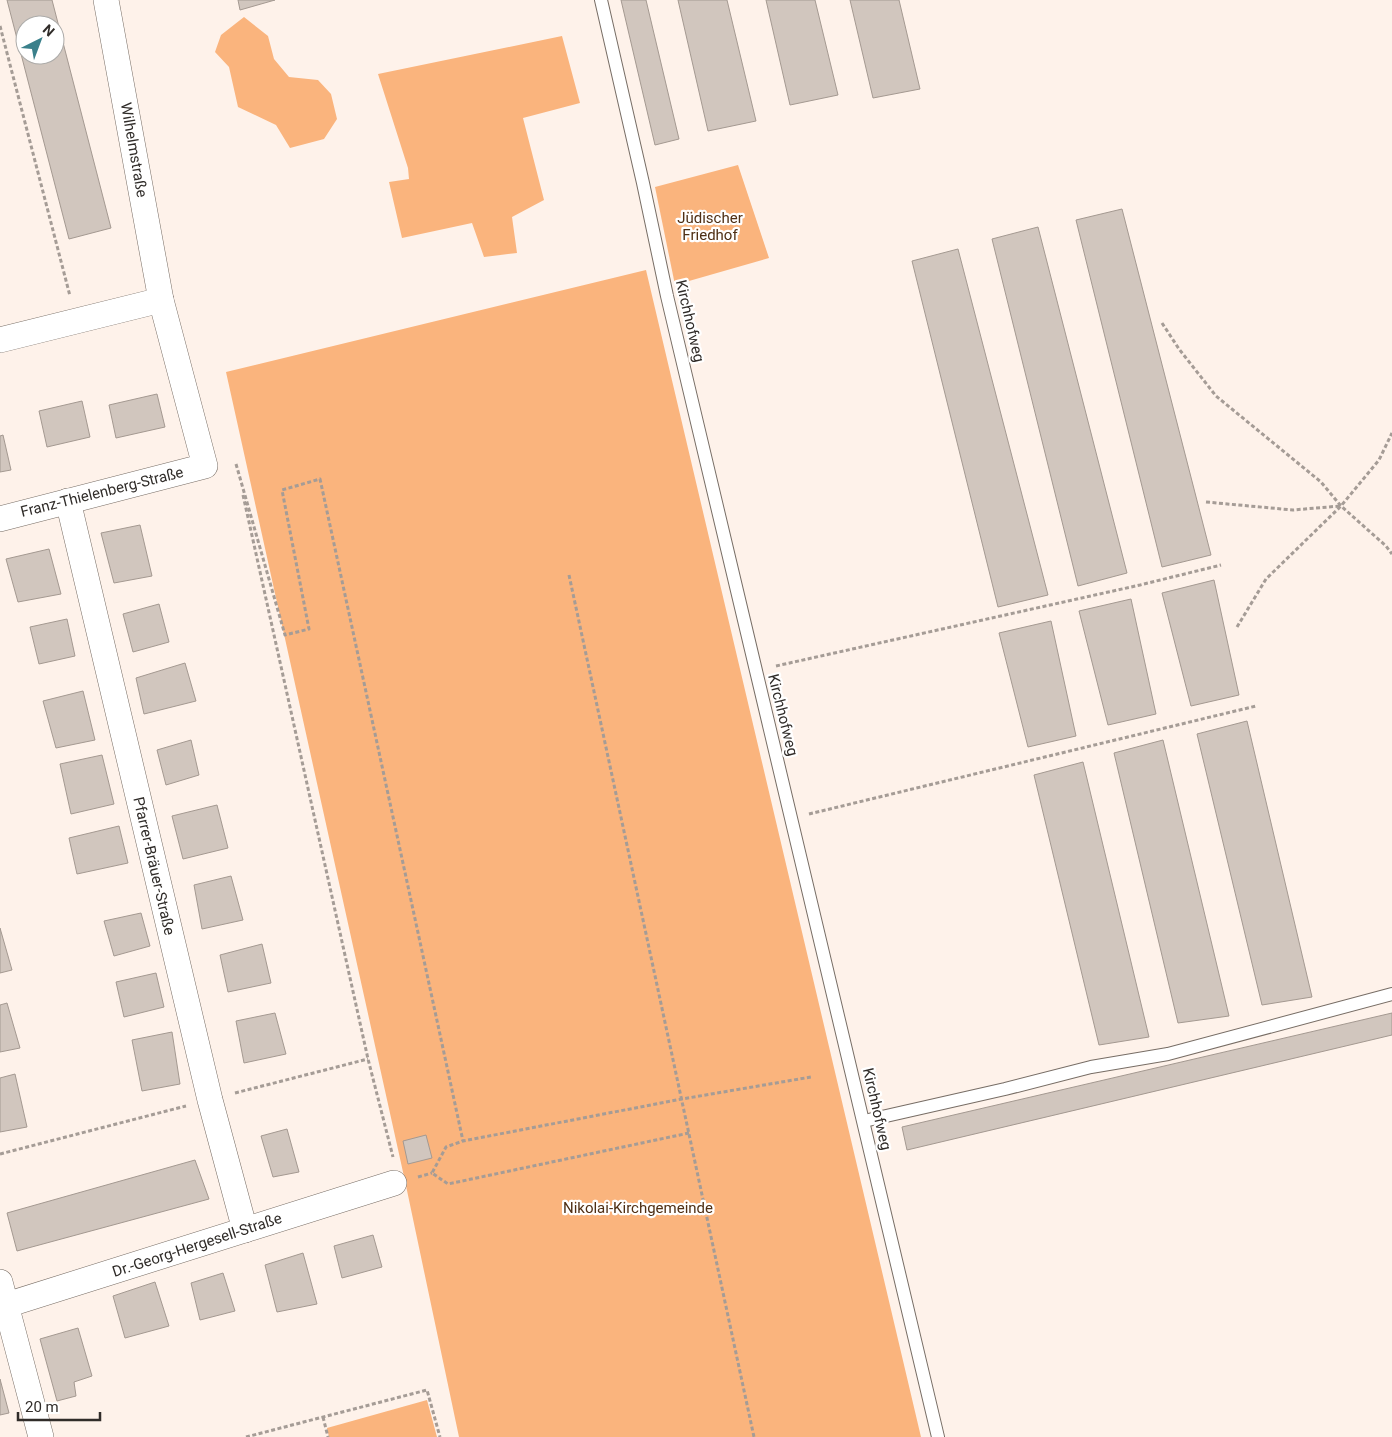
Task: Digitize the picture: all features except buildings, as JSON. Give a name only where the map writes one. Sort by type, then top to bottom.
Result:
[{"type":"street","name":"Wilhelmstraße","points":[[106,0],[161,300],[205,466]]},
{"type":"street","points":[[0,340],[161,300]]},
{"type":"street","name":"Franz-Thielenberg-Straße","points":[[0,519],[205,466]]},
{"type":"street","name":"Pfarrer-Bräuer-Straße","points":[[68,501],[210,1100],[245,1230]]},
{"type":"street","name":"Dr.-Georg-Hergesell-Straße","points":[[3,1307],[394,1183]]},
{"type":"street","points":[[0,1282],[3,1307],[40,1437]]},
{"type":"lane","name":"Kirchhofweg","points":[[601,0],[667,296],[938,1437]]},
{"type":"lane","points":[[864,1121],[1091,1067],[1168,1054],[1392,994]]},
{"type":"path","points":[[0,26],[76,322]]},
{"type":"path","points":[[1162,323],[1179,349],[1216,396],[1320,482],[1341,506],[1386,546],[1392,554]]},
{"type":"path","points":[[1237,627],[1266,579],[1341,506],[1379,460],[1392,433]]},
{"type":"path","points":[[205,466],[236,464]]},
{"type":"path","points":[[236,464],[285,635],[309,629],[282,490],[320,479],[463,1141]]},
{"type":"path","points":[[236,464],[368,1059],[398,1175],[394,1183]]},
{"type":"path","points":[[1206,502],[1293,510],[1341,506]]},
{"type":"path","points":[[756,670],[1140,585],[1221,565]]},
{"type":"path","points":[[569,575],[754,1437]]},
{"type":"path","points":[[792,818],[1256,706]]},
{"type":"path","points":[[689,1133],[448,1184],[432,1173],[446,1146],[463,1141],[682,1099],[812,1077]]},
{"type":"path","points":[[246,1437],[427,1390],[440,1437]]},
{"type":"path","points":[[323,1417],[328,1437]]},
{"type":"green space","points":[[244,17],[268,36],[274,59],[289,77],[318,80],[331,94],[337,119],[324,139],[290,148],[276,125],[238,107],[229,67],[215,52],[221,35]]},
{"type":"green space","points":[[562,36],[580,103],[523,118],[544,200],[512,217],[517,253],[484,257],[472,223],[402,238],[389,182],[409,179],[408,168],[378,74]]},
{"type":"green space","name":"Jüdischer Friedhof","points":[[738,165],[769,258],[675,285],[655,187]]},
{"type":"green space","name":"Nikolai-Kirchgemeinde","points":[[646,270],[921,1437],[459,1437],[405,1181],[226,372]]},
{"type":"green space","points":[[427,1400],[437,1437],[329,1437],[327,1428]]}]
